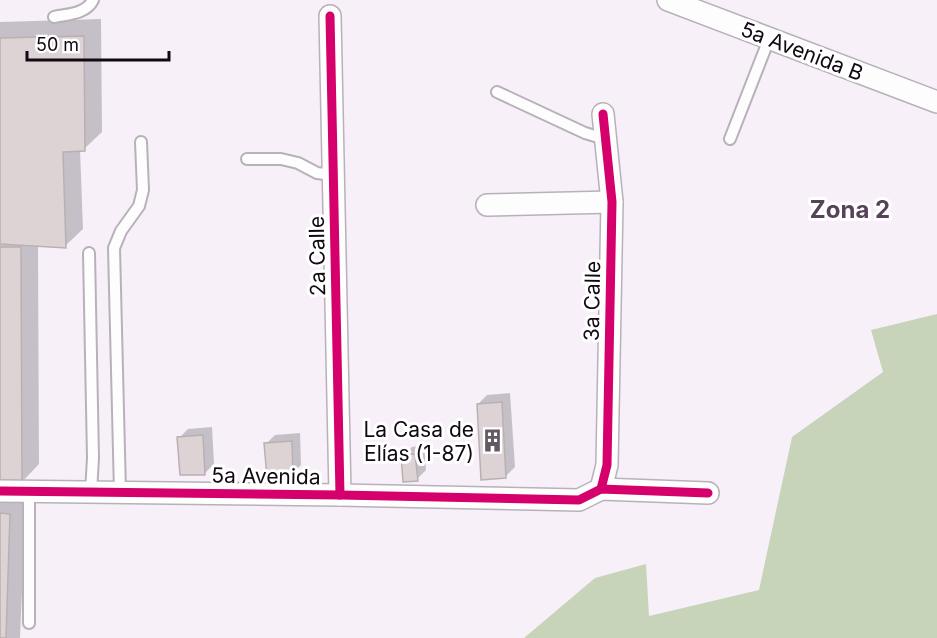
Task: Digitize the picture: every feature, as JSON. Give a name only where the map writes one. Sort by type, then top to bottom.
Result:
[{"type":"street","name":"5a Avenida B","points":[[668,0],[937,102]]},
{"type":"street","name":"2a Calle","points":[[330,16],[340,495]]},
{"type":"street","name":"3a Calle","points":[[601,489],[607,465],[612,202],[603,114]]},
{"type":"street","points":[[487,205],[612,202]]},
{"type":"street","points":[[601,489],[708,493]]},
{"type":"street","name":"5a Avenida","points":[[0,491],[579,500],[601,489]]},
{"type":"lane","points":[[54,17],[80,12],[93,0]]},
{"type":"lane","points":[[730,139],[769,39]]},
{"type":"lane","points":[[497,92],[585,133],[605,139]]},
{"type":"lane","points":[[120,492],[114,248],[121,231],[140,206],[143,190],[141,142]]},
{"type":"lane","points":[[247,159],[281,159],[298,163],[317,173],[333,175]]},
{"type":"lane","points":[[89,252],[93,458],[91,492]]},
{"type":"lane","points":[[29,492],[29,623]]},
{"type":"green space","points":[[937,314],[937,638],[524,638],[595,578],[646,564],[649,616],[759,590],[792,437],[883,372],[871,330]]},
{"type":"building","points":[[84,36],[85,151],[63,152],[66,248],[0,244],[0,38]]},
{"type":"building","points":[[0,247],[21,247],[22,483],[0,483]]},
{"type":"building","name":"La Casa de Elías (1-87)","points":[[502,402],[506,478],[481,480],[477,404]]},
{"type":"building","points":[[203,435],[205,475],[180,475],[177,437]]},
{"type":"building","points":[[292,441],[293,476],[267,478],[264,443]]},
{"type":"building","points":[[415,454],[418,481],[403,482],[401,455]]},
{"type":"building","points":[[0,513],[10,514],[6,638],[0,638]]},
{"type":"cycle path","points":[[330,16],[340,495]]},
{"type":"cycle path","points":[[601,489],[607,465],[612,202],[603,114]]},
{"type":"cycle path","points":[[0,491],[579,500],[601,489],[708,493]]},
{"type":"place","name":"La Casa de Elías (1-87)","points":[[492,441]]},
{"type":"district","name":"Zona 2","points":[[850,209]]}]
